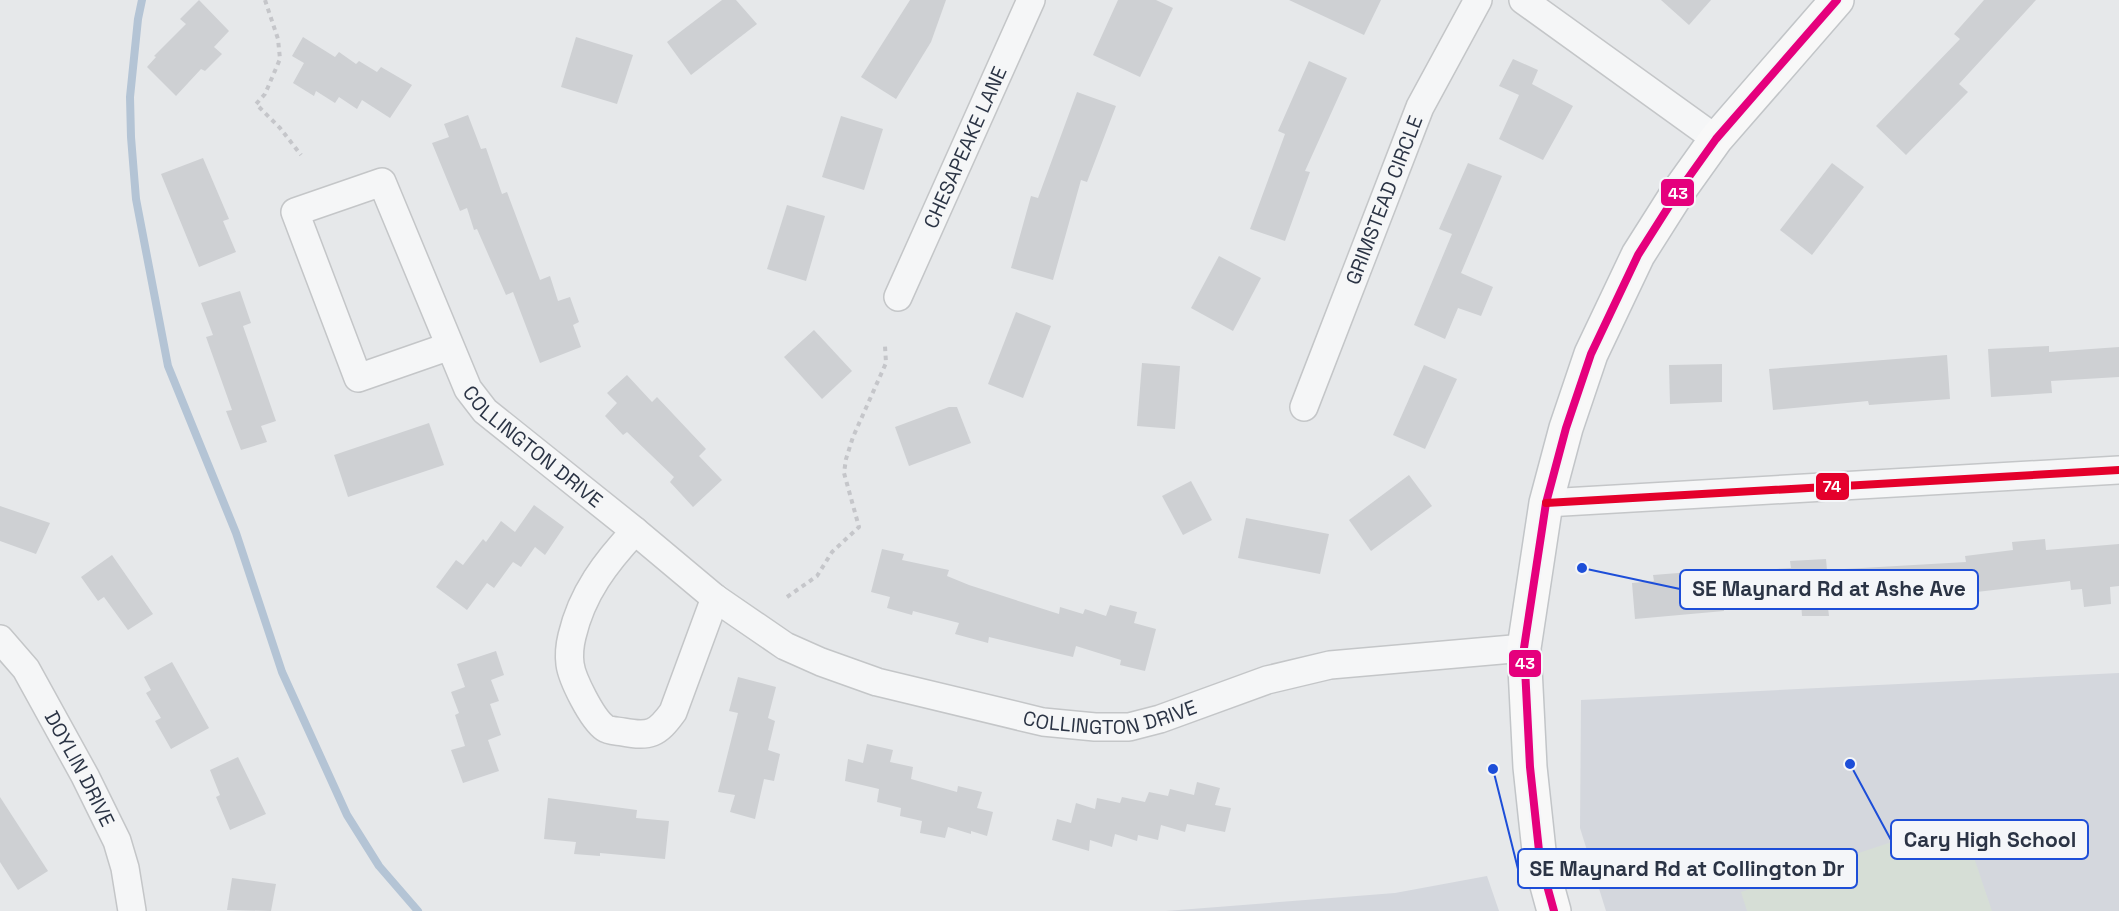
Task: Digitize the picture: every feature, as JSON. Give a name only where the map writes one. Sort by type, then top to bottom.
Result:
[{"type":"main road","points":[[1554,911],[1539,849],[1530,767],[1524,648],[1546,503],[1566,428],[1591,354],[1638,255],[1676,195],[1716,139],[1837,0]]},
{"type":"street","name":"CHESAPEAKE LANE","points":[[898,297],[1031,0]]},
{"type":"street","name":"GRIMSTEAD CIRCLE","points":[[1304,407],[1420,106],[1478,0]]},
{"type":"street","points":[[1523,0],[1716,139]]},
{"type":"street","name":"COLLINGTON DRIVE","points":[[450,346],[358,378],[295,212],[382,182],[468,389],[485,411],[715,598],[785,646],[877,682],[1043,722],[1095,727],[1129,727],[1160,719],[1267,680],[1330,665],[1524,648]]},
{"type":"street","points":[[1546,503],[2119,470]]},
{"type":"street","points":[[635,531],[607,562],[584,600],[571,637],[570,665],[593,714],[606,729],[641,735],[661,728],[674,712],[715,598]]},
{"type":"street","name":"DOYLIN DRIVE","points":[[0,639],[26,669],[85,776],[117,841],[125,868],[132,911]]},
{"type":"path","points":[[265,0],[278,39],[280,59],[265,94],[256,104],[280,128],[301,155]]},
{"type":"path","points":[[787,597],[817,576],[832,552],[859,527],[844,473],[846,459],[886,363],[885,346]]},
{"type":"shaded area","points":[[2119,673],[2119,911],[1606,911],[1580,828],[1581,700]]},
{"type":"shaded area","points":[[1961,819],[1992,911],[1747,911],[1741,892]]},
{"type":"shaded area","points":[[1487,876],[1499,911],[1166,911],[1395,893]]},
{"type":"building","points":[[199,0],[229,31],[214,47],[222,54],[205,71],[201,69],[176,96],[147,67],[156,57],[154,56],[186,24],[180,19]]},
{"type":"building","points":[[722,0],[736,0],[757,24],[691,75],[667,42]]},
{"type":"building","points":[[910,0],[946,0],[931,42],[896,99],[861,77]]},
{"type":"building","points":[[1118,0],[1156,0],[1173,8],[1140,77],[1093,55]]},
{"type":"building","points":[[1289,0],[1381,0],[1364,35]]},
{"type":"building","points":[[1661,0],[1711,0],[1689,25]]},
{"type":"building","points":[[1984,0],[2036,0],[1959,84],[1968,92],[1906,155],[1876,126],[1960,39],[1954,34]]},
{"type":"building","points":[[303,37],[335,57],[339,52],[356,64],[359,61],[377,72],[381,67],[412,85],[390,118],[362,100],[357,109],[339,97],[335,103],[316,91],[314,96],[293,83],[304,63],[292,56]]},
{"type":"building","points":[[576,37],[633,55],[617,104],[561,87]]},
{"type":"building","points":[[1513,59],[1538,70],[1532,84],[1573,106],[1543,160],[1499,139],[1519,95],[1499,86]]},
{"type":"building","points":[[1309,61],[1347,78],[1305,171],[1310,172],[1285,241],[1250,229],[1285,134],[1278,131]]},
{"type":"building","points":[[1077,92],[1116,106],[1087,182],[1081,180],[1053,280],[1011,268],[1031,196],[1038,198]]},
{"type":"building","points":[[468,115],[481,149],[486,148],[502,194],[507,192],[540,280],[550,276],[558,301],[570,297],[579,322],[573,325],[581,347],[540,363],[513,292],[506,295],[477,229],[474,230],[467,208],[460,211],[432,143],[449,137],[444,124]]},
{"type":"building","points":[[841,116],[883,129],[864,190],[822,177]]},
{"type":"building","points":[[203,158],[229,219],[223,221],[236,252],[199,267],[161,174]]},
{"type":"building","points":[[1468,163],[1502,176],[1461,273],[1493,287],[1481,316],[1458,308],[1445,339],[1414,325],[1452,234],[1439,229]]},
{"type":"building","points":[[1832,163],[1864,187],[1812,255],[1780,230]]},
{"type":"building","points":[[787,205],[825,216],[806,281],[767,269]]},
{"type":"building","points":[[1219,256],[1261,278],[1233,331],[1191,308]]},
{"type":"building","points":[[240,291],[251,323],[243,326],[276,421],[261,426],[267,442],[241,450],[226,411],[232,410],[206,337],[213,335],[201,303]]},
{"type":"building","points":[[1016,312],[1051,326],[1023,398],[988,384]]},
{"type":"building","points":[[814,330],[852,371],[822,399],[784,357]]},
{"type":"building","points":[[2049,346],[2049,352],[2119,347],[2119,377],[2051,381],[2052,393],[1991,397],[1988,349]]},
{"type":"building","points":[[1947,355],[1950,399],[1869,405],[1868,401],[1773,410],[1769,369]]},
{"type":"building","points":[[1142,363],[1180,366],[1175,429],[1137,426]]},
{"type":"building","points":[[1722,364],[1722,402],[1670,404],[1669,365]]},
{"type":"building","points":[[1424,365],[1457,379],[1425,449],[1393,435]]},
{"type":"building","points":[[627,375],[652,402],[657,397],[706,449],[699,456],[722,480],[693,507],[670,482],[674,477],[627,432],[623,435],[605,416],[617,403],[607,393]]},
{"type":"building","points":[[949,407],[957,407],[971,443],[909,466],[895,427]]},
{"type":"building","points":[[429,423],[444,465],[348,497],[334,455]]},
{"type":"building","points":[[1409,475],[1432,506],[1371,551],[1349,520]]},
{"type":"building","points":[[1191,481],[1212,520],[1183,535],[1162,496]]},
{"type":"building","points":[[534,505],[564,527],[545,555],[535,547],[521,567],[513,562],[494,588],[487,583],[467,610],[436,587],[456,560],[463,565],[483,539],[486,542],[501,521],[515,532]]},
{"type":"building","points":[[0,506],[50,523],[36,554],[0,541]]},
{"type":"building","points":[[1246,518],[1329,534],[1320,574],[1238,558]]},
{"type":"building","points":[[2045,539],[2046,550],[2119,544],[2119,586],[2110,587],[2111,604],[2084,607],[2082,589],[2071,590],[2070,581],[1934,597],[1934,602],[1828,608],[1829,616],[1802,616],[1801,602],[1764,605],[1760,570],[1791,568],[1790,561],[1826,559],[1827,570],[1966,562],[1965,556],[2013,550],[2012,542]]},
{"type":"building","points":[[882,549],[904,554],[902,560],[949,570],[947,576],[969,585],[1059,614],[1060,607],[1083,614],[1085,609],[1106,616],[1110,605],[1137,612],[1134,623],[1156,629],[1145,671],[1120,665],[1121,660],[1076,646],[1073,657],[989,637],[988,643],[955,634],[959,623],[913,611],[912,615],[887,608],[890,597],[871,592]]},
{"type":"building","points":[[112,555],[153,614],[128,630],[104,597],[98,601],[81,577]]},
{"type":"building","points":[[1691,572],[1692,578],[1722,575],[1724,611],[1635,619],[1632,583],[1654,581],[1653,575]]},
{"type":"building","points":[[496,651],[504,675],[491,680],[499,701],[490,704],[501,735],[488,740],[499,771],[463,783],[451,750],[465,746],[455,715],[459,713],[451,692],[465,687],[457,664]]},
{"type":"building","points":[[172,662],[209,728],[171,749],[155,721],[161,718],[146,693],[151,690],[144,677]]},
{"type":"building","points":[[738,677],[776,687],[768,718],[775,721],[768,750],[780,754],[774,781],[764,779],[755,819],[730,812],[735,795],[718,792],[738,713],[729,711]]},
{"type":"building","points":[[867,744],[893,750],[890,762],[913,767],[911,779],[957,792],[958,786],[982,792],[977,808],[993,812],[987,836],[948,827],[945,838],[920,833],[922,821],[900,816],[901,808],[877,802],[879,789],[845,781],[848,759],[863,763]]},
{"type":"building","points":[[238,757],[266,814],[230,830],[216,797],[220,795],[210,770]]},
{"type":"building","points":[[1197,782],[1220,788],[1215,805],[1231,808],[1225,832],[1187,824],[1185,832],[1161,825],[1158,840],[1138,835],[1137,841],[1115,834],[1112,847],[1090,840],[1089,851],[1052,840],[1057,819],[1071,823],[1076,803],[1095,809],[1097,798],[1120,803],[1122,797],[1145,802],[1149,792],[1168,796],[1170,789],[1194,795]]},
{"type":"building","points":[[0,797],[48,871],[18,890],[0,862]]},
{"type":"building","points":[[548,798],[637,810],[636,818],[669,821],[665,859],[600,853],[600,856],[574,854],[576,842],[544,839]]},
{"type":"building","points":[[232,878],[276,884],[271,911],[227,910]]},
{"type":"waterway","points":[[142,0],[130,97],[131,137],[136,199],[168,366],[236,533],[282,672],[347,815],[379,866],[418,911]]},
{"type":"transit line","name":"43","points":[[1554,911],[1540,860],[1530,767],[1524,648],[1546,503],[1566,428],[1591,354],[1638,255],[1676,195],[1716,139],[1837,0]]},
{"type":"transit line","name":"74","points":[[1546,503],[2119,470]]},
{"type":"place","name":"SE Maynard Rd at Ashe Ave","points":[[1582,568]]},
{"type":"place","name":"Cary High School","points":[[1850,764]]},
{"type":"place","name":"SE Maynard Rd at Collington Dr","points":[[1493,769]]}]
